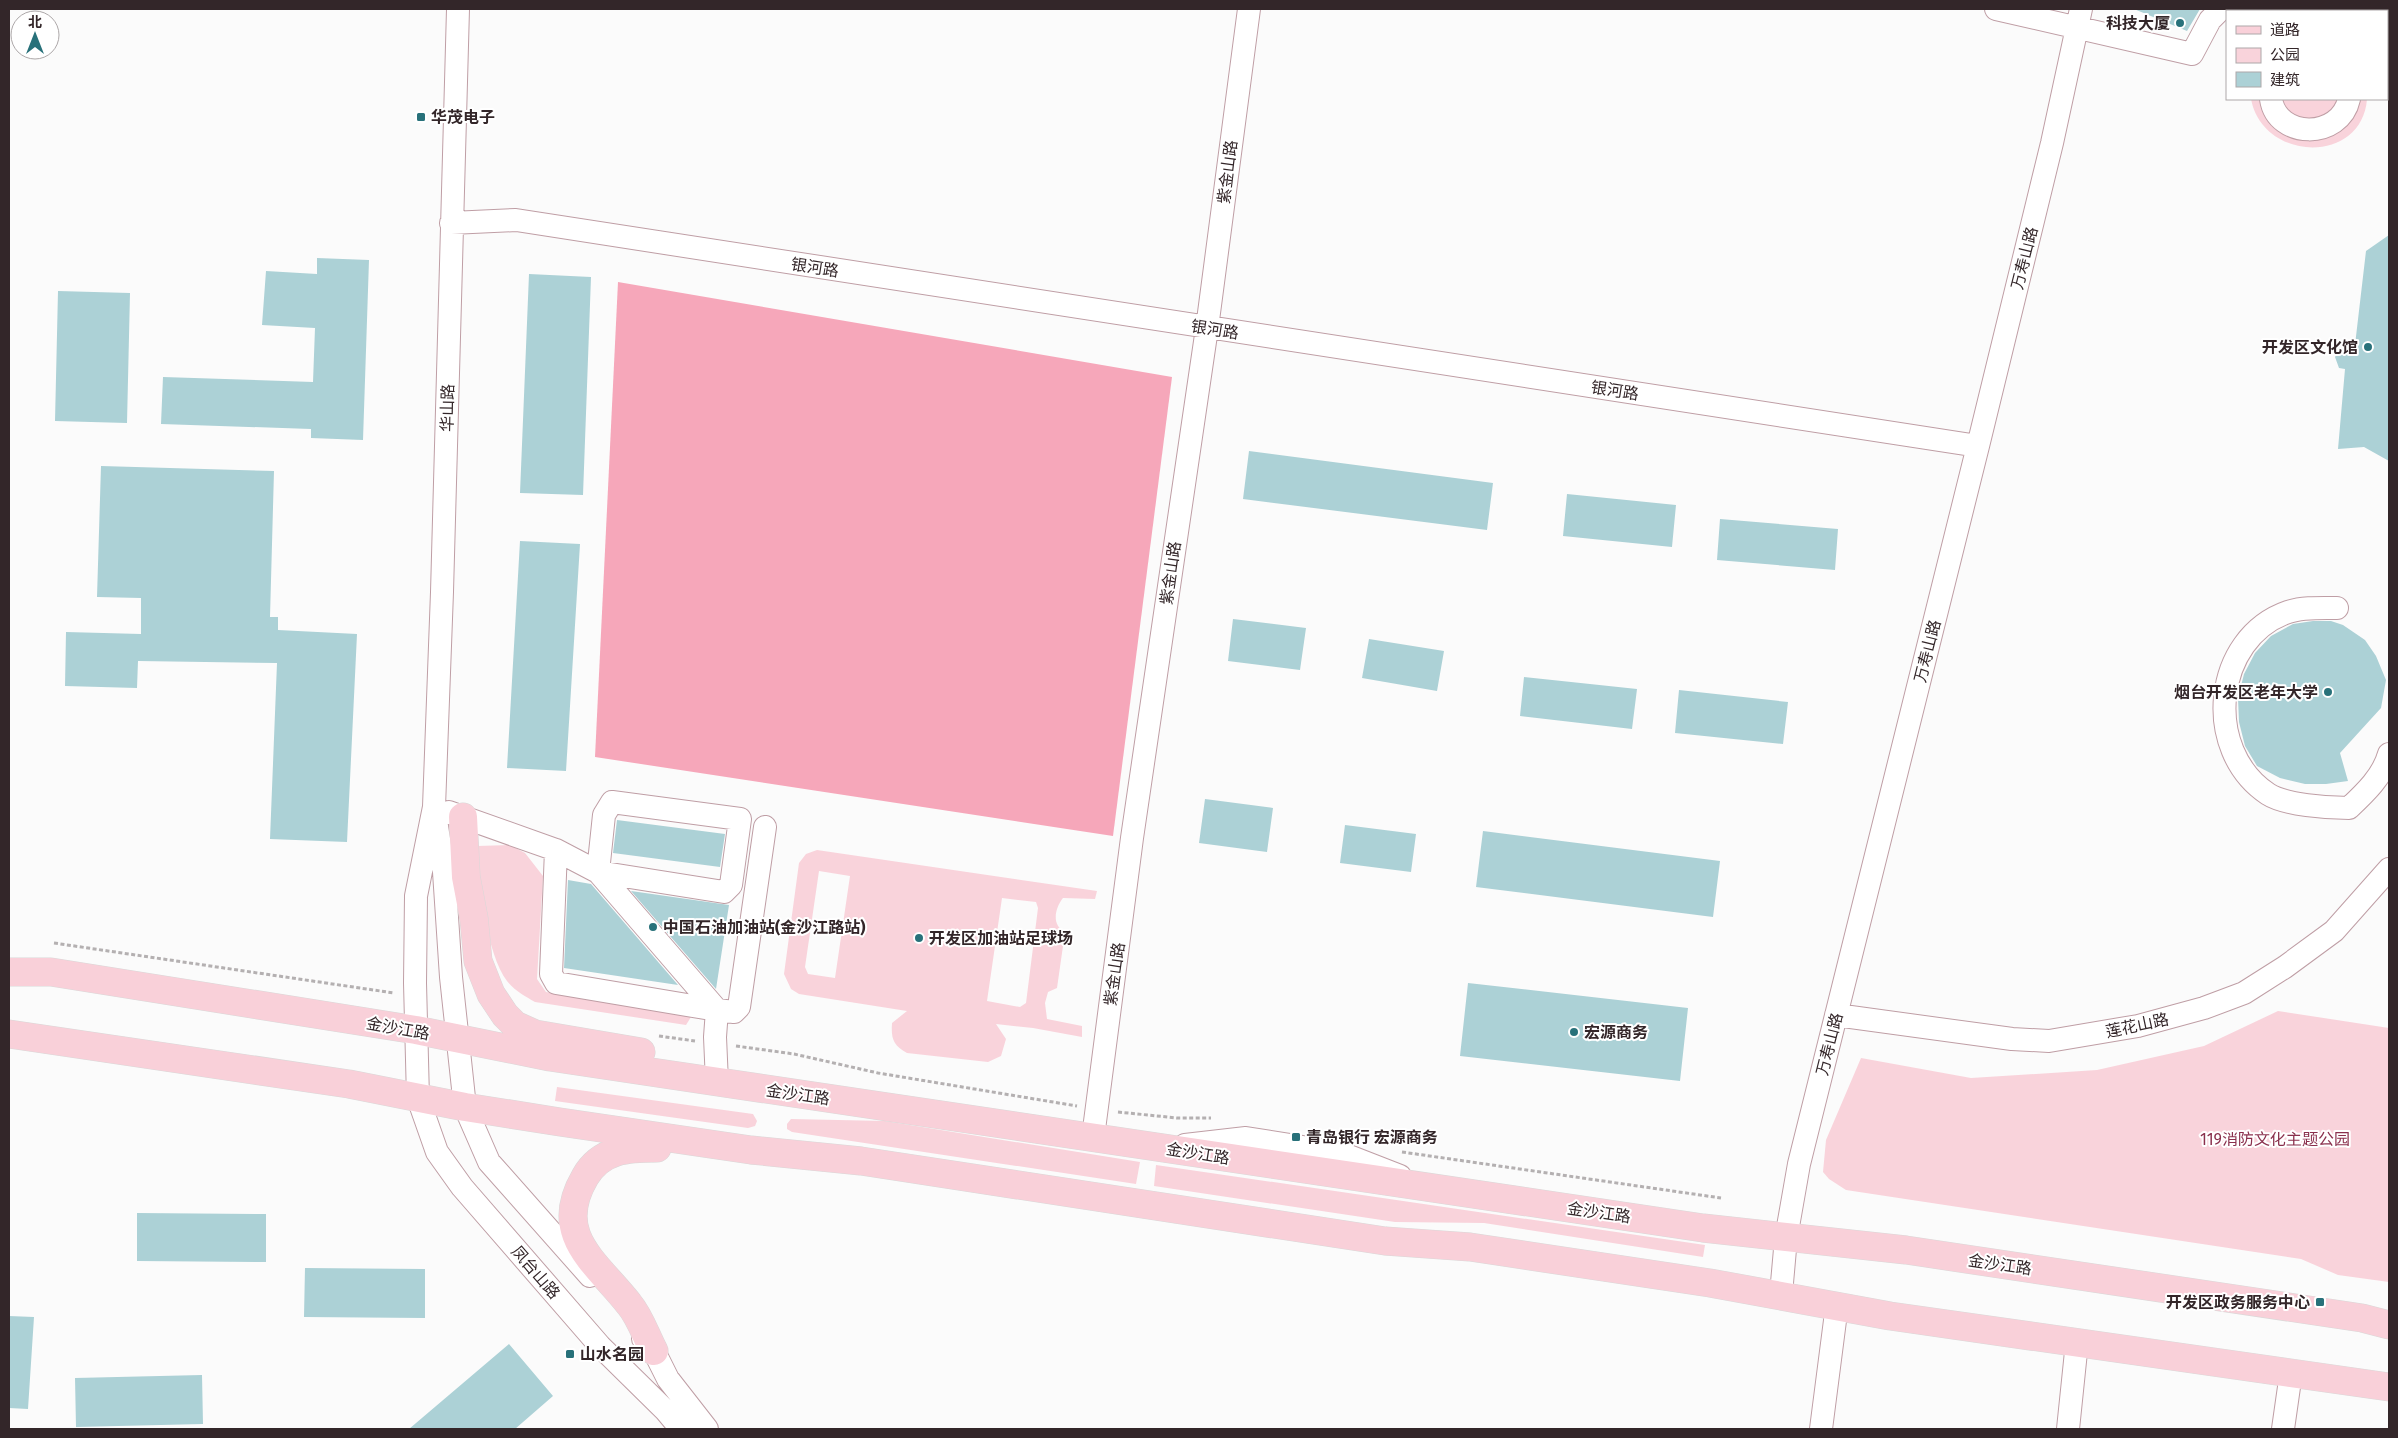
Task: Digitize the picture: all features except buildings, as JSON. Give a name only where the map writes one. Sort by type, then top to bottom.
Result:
[{"type":"main road","points":[[463,817],[466,877],[474,919],[478,961],[491,994],[505,1015],[515,1025],[535,1034],[644,1053],[717,1082]]},
{"type":"main road","name":"金沙江路","points":[[9,972],[50,972],[416,1030],[550,1057],[1710,1229],[1906,1250],[2362,1318],[2389,1325]]},
{"type":"main road","points":[[9,1034],[330,1082],[465,1107],[751,1150],[860,1161],[1385,1241],[1470,1246],[1781,1294],[1890,1316],[2389,1387]]},
{"type":"main road","points":[[654,1351],[631,1306],[579,1244],[572,1210],[577,1191],[587,1172],[599,1158],[616,1150],[646,1148],[751,1150]]},
{"type":"street","name":"华山路","points":[[434,807],[442,592],[458,9]]},
{"type":"street","name":"紫金山路","points":[[1093,1137],[1136,808],[1207,328],[1248,9]]},
{"type":"street","points":[[1996,9],[2078,18],[2192,54],[2210,20],[2221,9]]},
{"type":"street","name":"万寿山路","points":[[1781,1294],[1786,1238],[1799,1164],[2052,143],[2078,18]]},
{"type":"street","points":[[2270,112],[2289,123],[2303,138],[2319,130],[2340,129],[2349,100]]},
{"type":"street","name":"银河路","points":[[451,223],[516,220],[1978,446]]},
{"type":"street","points":[[2337,608],[2308,608],[2289,612],[2265,624],[2243,648],[2229,674],[2224,699],[2224,730],[2233,757],[2252,781],[2269,795],[2301,804],[2349,808],[2370,788],[2387,761],[2389,754]]},
{"type":"street","points":[[707,1429],[668,1379],[654,1351],[489,1162],[465,1107],[450,977],[444,872],[434,807],[556,850],[598,872],[724,892],[731,885],[740,819],[612,802],[604,815],[598,872],[718,1010],[715,1044],[717,1082]]},
{"type":"street","name":"凤台山路","points":[[434,807],[416,896],[416,1030],[418,1098],[437,1152],[462,1188],[600,1346],[666,1411],[681,1429]]},
{"type":"street","points":[[556,850],[551,974],[556,983],[734,1012],[739,1007],[765,827]]},
{"type":"street","name":"莲花山路","points":[[1836,1015],[2012,1039],[2049,1041],[2138,1026],[2204,1008],[2244,993],[2285,967],[2334,931],[2389,870]]},
{"type":"street","points":[[1821,1429],[1836,1305]]},
{"type":"street","points":[[2068,1429],[2076,1342]]},
{"type":"street","points":[[2283,1429],[2291,1373]]},
{"type":"path","points":[[54,942],[416,996]]},
{"type":"path","points":[[656,1036],[794,1054],[878,1073],[1144,1116],[1213,1118]]},
{"type":"path","points":[[1393,1150],[1721,1198]]},
{"type":"green space","points":[[2251,100],[2367,100],[2361,121],[2348,136],[2331,145],[2312,147],[2292,144],[2273,135],[2259,120]]},
{"type":"green space","points":[[510,845],[525,853],[543,876],[537,979],[546,992],[691,1017],[686,1025],[535,1002],[510,985],[500,969],[494,954],[484,916],[477,846]]},
{"type":"green space","points":[[817,850],[1097,891],[1095,899],[1063,898],[1056,911],[1056,921],[1065,932],[1057,988],[1048,992],[1045,1003],[1047,1019],[1082,1026],[1082,1037],[1033,1028],[996,1024],[1006,1039],[1001,1056],[988,1062],[907,1053],[894,1041],[892,1023],[907,1011],[799,994],[791,989],[784,974],[799,863],[806,854]],"holes":[[[819,871],[850,876],[835,978],[808,974],[805,967]],[[1002,898],[1036,902],[1038,908],[1026,1003],[1020,1007],[987,1001]]]},
{"type":"green space","name":"119消防文化主题公园","points":[[2278,1011],[2389,1028],[2389,1282],[2338,1275],[2301,1259],[1846,1190],[1829,1179],[1823,1172],[1826,1140],[1861,1058],[1971,1078],[2097,1070],[2204,1046]]},
{"type":"green space","points":[[557,1087],[753,1114],[757,1121],[755,1126],[748,1128],[555,1101]]},
{"type":"green space","points":[[791,1119],[885,1121],[1140,1162],[1136,1184],[792,1132],[787,1129],[787,1124]]},
{"type":"green space","points":[[1156,1165],[1705,1245],[1703,1257],[1484,1223],[1395,1222],[1154,1186]]},
{"type":"shaded area","points":[[618,282],[1172,377],[1113,836],[595,757]]},
{"type":"place","name":"科技大厦","points":[[2180,23]]},
{"type":"place","name":"华茂电子","points":[[421,117]]},
{"type":"place","name":"开发区文化馆","points":[[2368,347]]},
{"type":"place","name":"烟台开发区老年大学","points":[[2328,692]]},
{"type":"place","name":"中国石油加油站(金沙江路站)","points":[[653,927]]},
{"type":"place","name":"开发区加油站足球场","points":[[919,938]]},
{"type":"place","name":"宏源商务","points":[[1574,1032]]},
{"type":"place","name":"青岛银行 宏源商务","points":[[1296,1137]]},
{"type":"place","name":"开发区政务服务中心","points":[[2320,1302]]},
{"type":"place","name":"山水名园","points":[[570,1354]]}]
